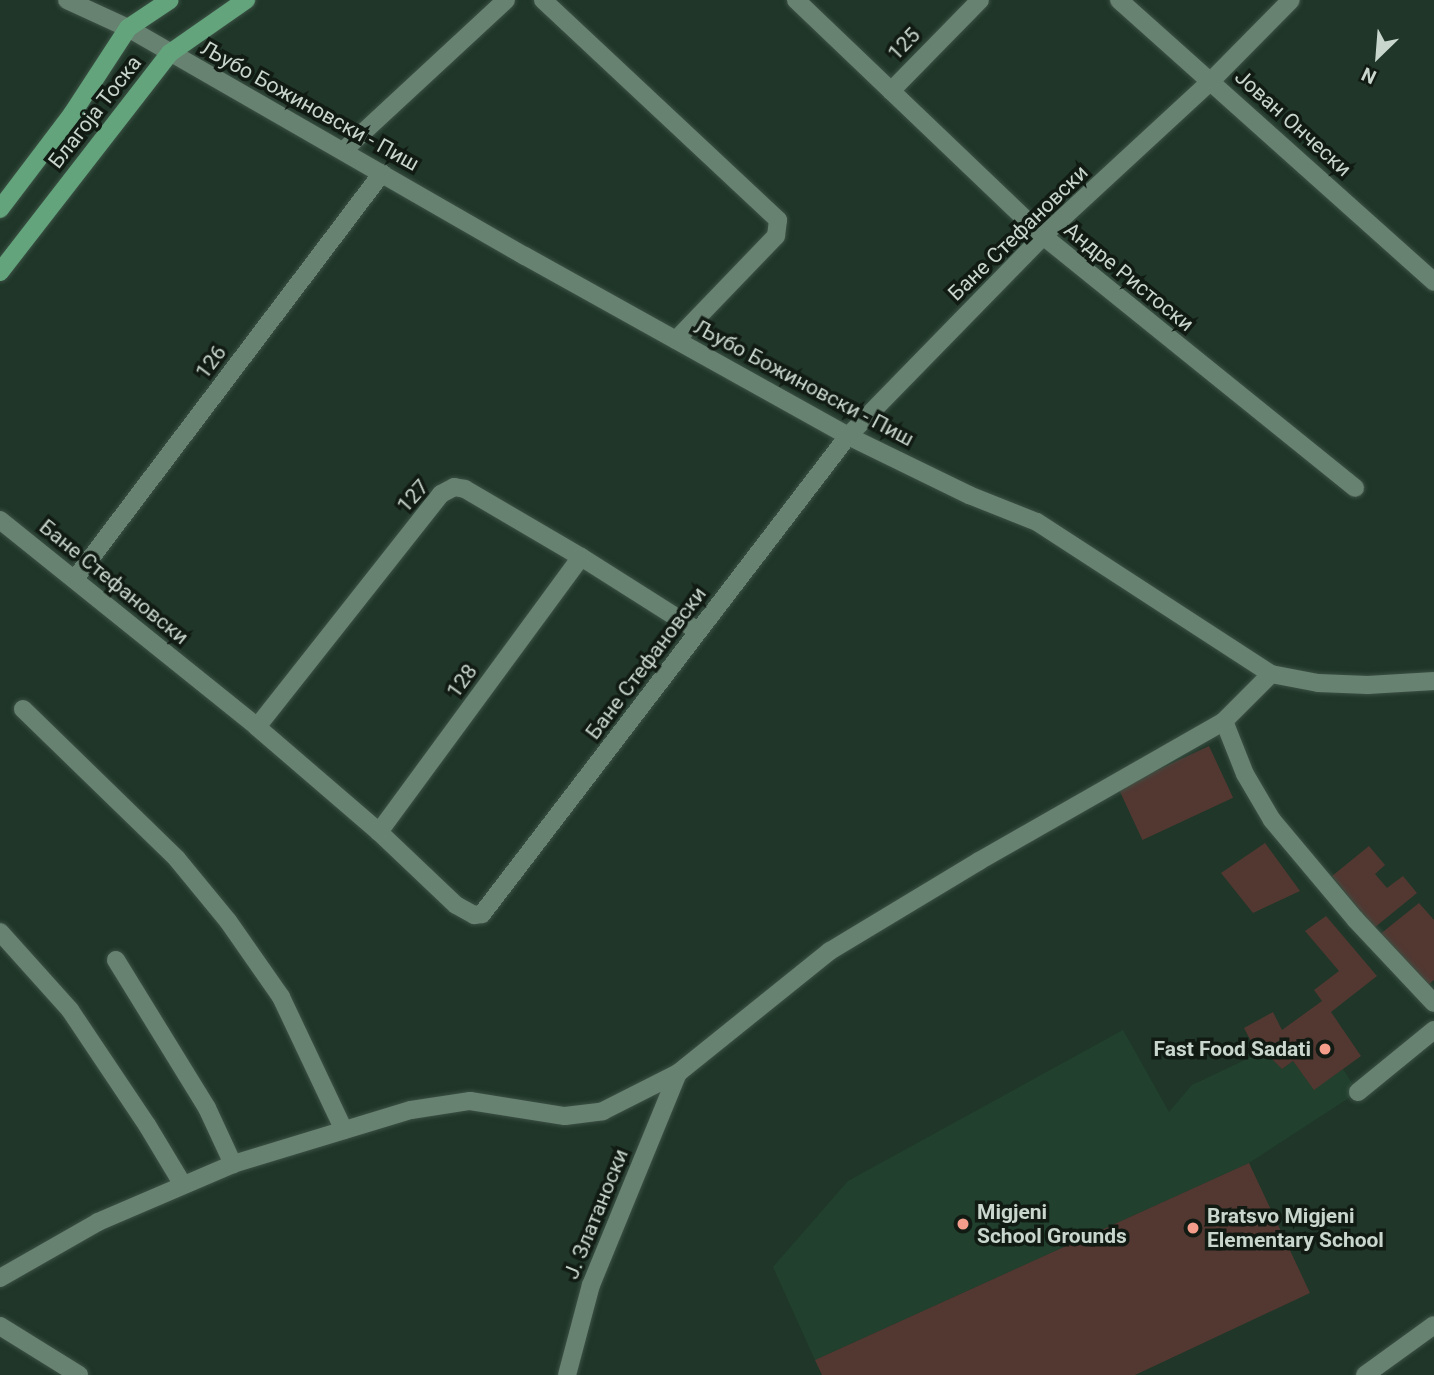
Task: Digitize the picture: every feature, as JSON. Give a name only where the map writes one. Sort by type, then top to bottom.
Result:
[{"type":"main road","points":[[0,209],[72,114],[128,28],[170,0]]},
{"type":"main road","name":"Благоја Тоска","points":[[0,272],[170,53],[246,0]]},
{"type":"street","name":"Љубо Божиновски - Пиш","points":[[67,0],[128,28],[848,436],[969,495],[1037,522],[1271,674],[1318,683],[1368,685],[1434,681]]},
{"type":"street","points":[[343,151],[506,0]]},
{"type":"street","points":[[543,0],[778,220],[776,236],[676,340]]},
{"type":"street","name":"Андре Ристоски","points":[[796,0],[1043,236],[1355,488]]},
{"type":"street","name":"125","points":[[891,91],[980,0]]},
{"type":"street","name":"Јован Ончески","points":[[1119,0],[1212,80],[1434,282]]},
{"type":"street","name":"Бане Стефановски","points":[[0,520],[257,727],[379,832],[465,912],[482,914],[848,436],[1043,236],[1212,80],[1291,0]]},
{"type":"street","name":"126","points":[[75,579],[382,173]]},
{"type":"street","name":"127","points":[[257,727],[441,494],[454,487],[465,489],[581,557],[698,631]]},
{"type":"street","name":"128","points":[[379,832],[581,557]]},
{"type":"street","points":[[0,1278],[98,1222],[233,1164],[411,1110],[470,1101],[565,1116],[603,1111],[678,1073],[830,951],[979,861],[1224,721],[1271,674]]},
{"type":"street","points":[[23,709],[177,859],[228,921],[281,997],[344,1130]]},
{"type":"street","points":[[1224,721],[1245,774],[1272,820],[1355,919],[1434,1003]]},
{"type":"street","points":[[0,932],[69,1010],[147,1125],[183,1185]]},
{"type":"street","points":[[116,960],[207,1108],[233,1164]]},
{"type":"street","points":[[1358,1092],[1434,1030]]},
{"type":"street","name":"Ј. Златаноски","points":[[567,1375],[591,1285],[678,1073]]},
{"type":"street","points":[[1365,1375],[1434,1325]]},
{"type":"street","points":[[0,1326],[79,1375]]},
{"type":"shaded area","name":"Migjeni School Grounds","points":[[1123,1030],[1169,1112],[1192,1085],[1264,1051],[1282,1069],[1293,1061],[1314,1089],[1343,1069],[1358,1092],[1249,1163],[815,1360],[773,1267],[848,1181]]},
{"type":"building","points":[[1209,746],[1233,798],[1142,840],[1118,788]]},
{"type":"building","points":[[1265,843],[1300,891],[1253,913],[1221,873]]},
{"type":"building","points":[[1369,846],[1385,865],[1375,874],[1387,888],[1403,876],[1417,893],[1374,928],[1332,876]]},
{"type":"building","points":[[1419,903],[1434,920],[1434,980],[1422,990],[1374,939]]},
{"type":"building","points":[[1326,916],[1377,976],[1331,1012],[1361,1056],[1314,1090],[1293,1061],[1282,1069],[1270,1057],[1288,1042],[1286,1037],[1257,1053],[1244,1028],[1273,1012],[1282,1030],[1322,1001],[1314,990],[1339,971],[1305,931]]},
{"type":"building","name":"Bratsvo Migjeni Elementary School","points":[[1249,1163],[1310,1293],[1135,1375],[822,1375],[815,1360]]},
{"type":"place","name":"Fast Food Sadati","points":[[1325,1049]]},
{"type":"place","name":"Migjeni School Grounds","points":[[963,1224]]},
{"type":"place","name":"Bratsvo Migjeni Elementary School","points":[[1193,1228]]}]
